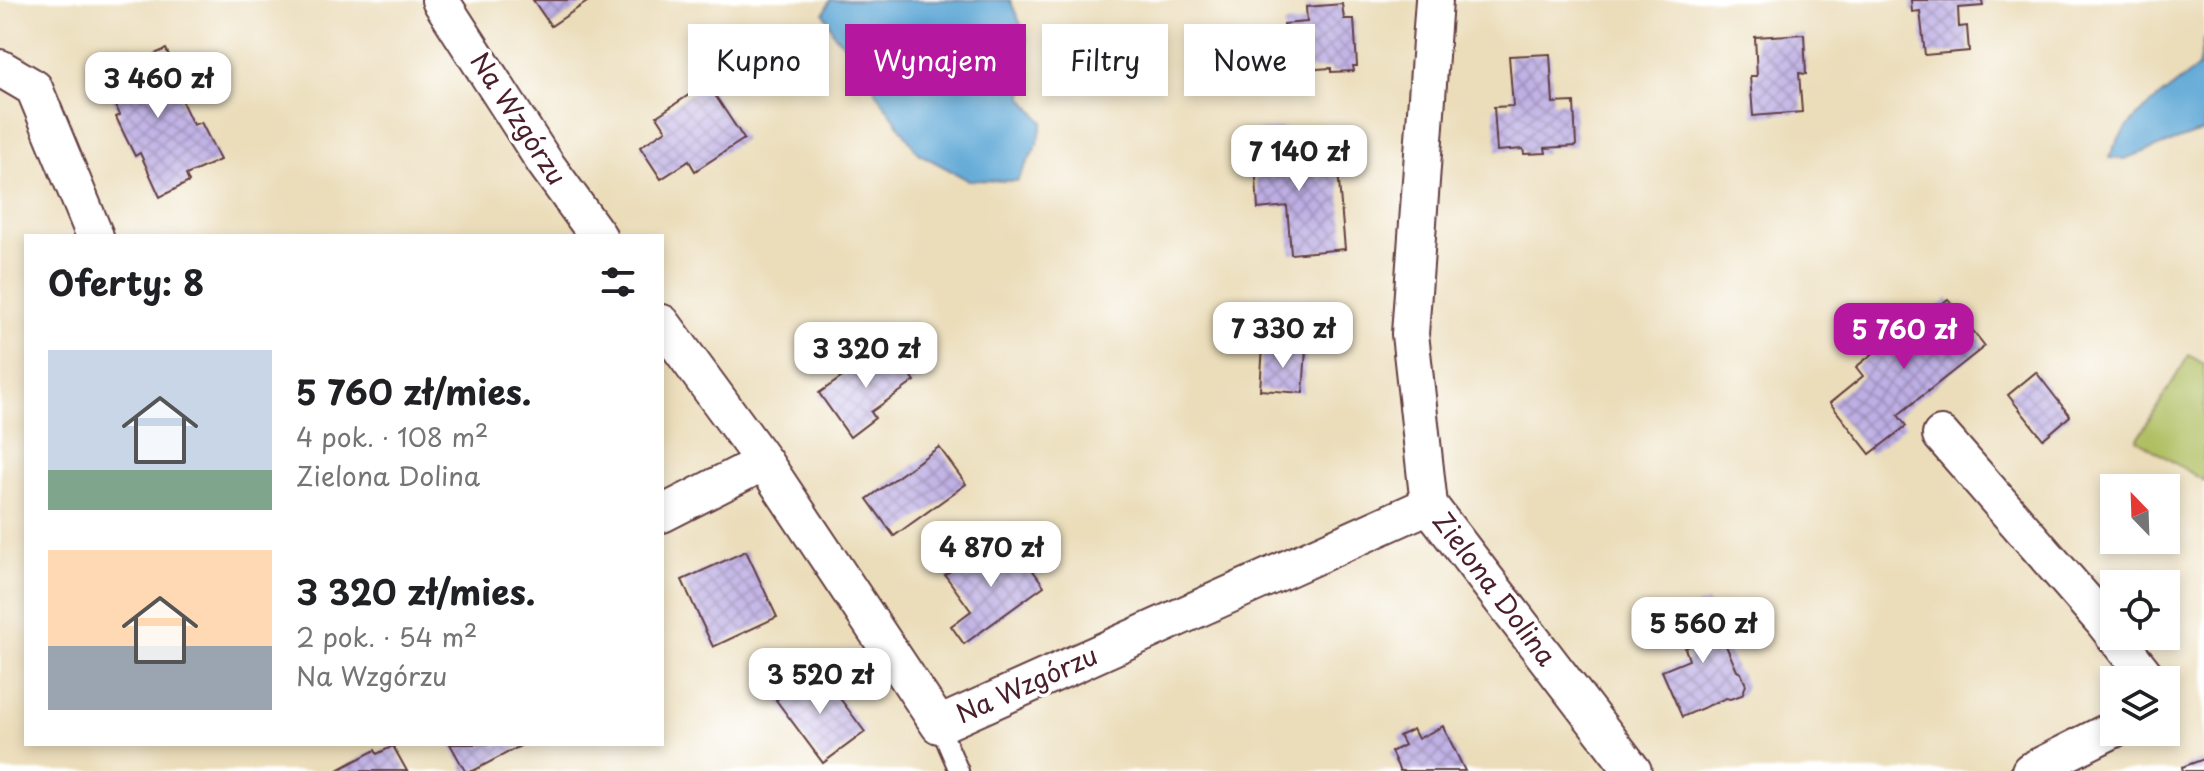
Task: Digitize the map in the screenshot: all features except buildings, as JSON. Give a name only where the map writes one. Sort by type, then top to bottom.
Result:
[{"type":"street","name":"Na Wzgórzu","points":[[440,0],[545,163],[597,234]]},
{"type":"street","name":"Zielona Dolina","points":[[1434,0],[1410,334],[1429,505],[1633,771]]},
{"type":"street","points":[[0,68],[34,88],[94,234]]},
{"type":"street","name":"Na Wzgórzu","points":[[664,326],[764,462],[939,725],[1429,505]]},
{"type":"street","points":[[1941,435],[2102,620],[2138,666]]},
{"type":"street","points":[[664,513],[764,462]]},
{"type":"street","points":[[2030,771],[2100,736]]},
{"type":"lane","points":[[939,725],[959,771]]},
{"type":"green space","points":[[2189,355],[2204,364],[2204,481],[2137,440]]},
{"type":"water","points":[[830,0],[1010,0],[1021,24],[845,24],[845,45],[835,36],[824,13]]},
{"type":"water","points":[[2204,38],[2204,131],[2124,159],[2109,158],[2135,118],[2198,67]]},
{"type":"water","points":[[879,96],[1023,96],[1043,122],[1037,145],[1017,181],[968,180],[918,153]]}]
